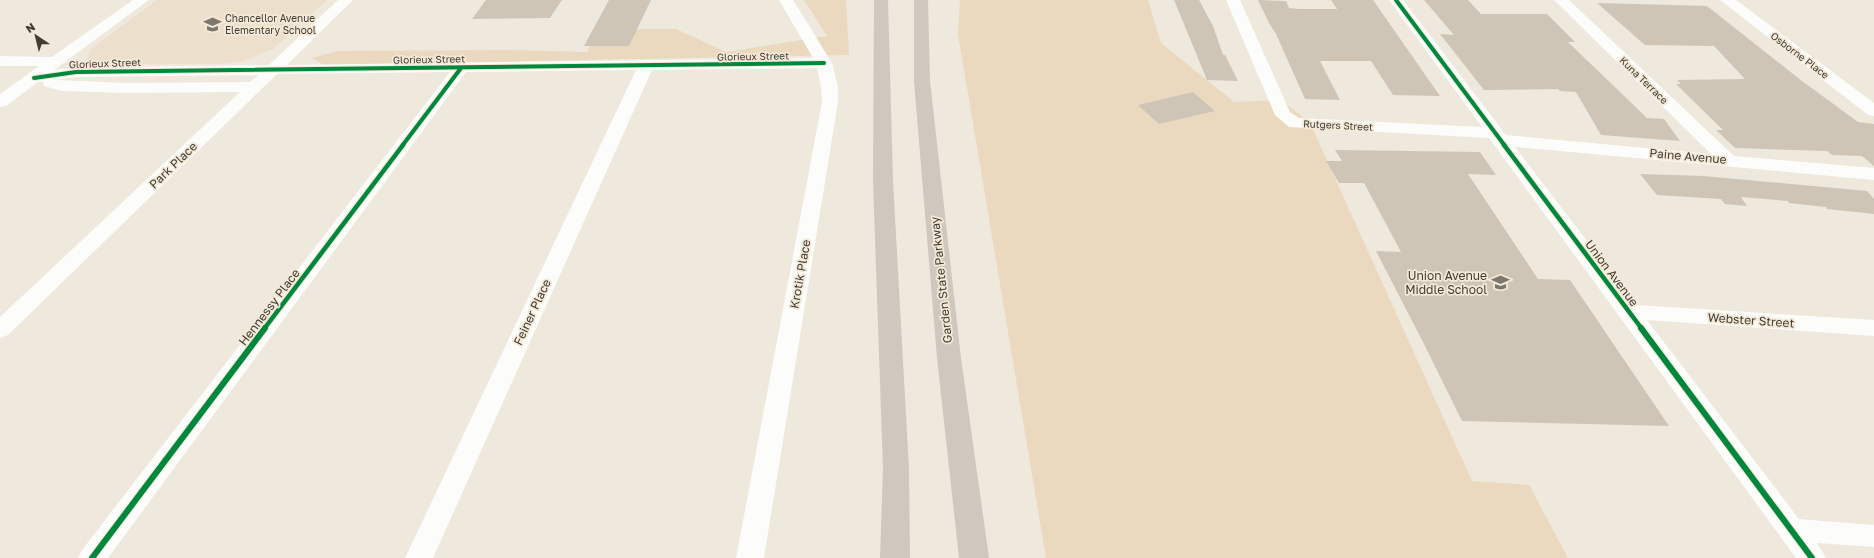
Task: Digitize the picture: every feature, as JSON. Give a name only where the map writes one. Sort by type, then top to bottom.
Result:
[{"type":"highway","points":[[881,0],[883,181],[896,469],[896,558]]},
{"type":"highway","name":"Garden State Parkway","points":[[921,0],[920,50],[924,105],[948,358],[974,558]]},
{"type":"street","points":[[0,102],[142,0]]},
{"type":"street","name":"Park Place","points":[[0,330],[346,0]]},
{"type":"street","name":"Krotik Place","points":[[750,558],[829,110],[830,84],[824,63],[786,0]]},
{"type":"street","name":"Rutgers Street","points":[[1233,0],[1283,115],[1295,123],[1498,136]]},
{"type":"street","name":"Union Avenue","points":[[1396,0],[1812,558]]},
{"type":"street","name":"Kuna Terrace","points":[[1561,0],[1728,160]]},
{"type":"street","name":"Osborne Place","points":[[1727,0],[1874,111]]},
{"type":"street","name":"Glorieux Street","points":[[0,61],[56,62]]},
{"type":"street","name":"Glorieux Street","points":[[34,78],[76,72],[824,63]]},
{"type":"street","name":"Feiner Place","points":[[418,558],[646,66]]},
{"type":"street","name":"Hennessy Place","points":[[92,558],[461,68]]},
{"type":"street","name":"Glorieux Street","points":[[34,78],[69,86],[127,88],[256,87]]},
{"type":"street","name":"Paine Avenue","points":[[1498,136],[1874,174]]},
{"type":"street","name":"Webster Street","points":[[1629,312],[1874,328]]},
{"type":"street","points":[[1792,530],[1874,536]]},
{"type":"shaded area","name":"Chancellor Avenue Elementary School","points":[[157,0],[327,0],[273,49],[244,61],[223,64],[100,64],[89,60],[87,57],[91,49]]},
{"type":"shaded area","points":[[804,0],[846,0],[849,55],[324,65],[312,58],[338,51],[511,50],[587,52],[599,29],[676,29],[726,52],[827,36]]},
{"type":"shaded area","points":[[960,0],[1148,0],[1161,43],[1234,102],[1281,100],[1310,123],[1472,481],[1529,485],[1568,558],[1046,558],[958,34]]},
{"type":"building","points":[[486,0],[562,0],[550,18],[472,19]]},
{"type":"building","points":[[609,0],[651,0],[629,46],[584,46]]},
{"type":"building","points":[[1174,0],[1199,0],[1213,26],[1223,55],[1225,55],[1238,81],[1207,80]]},
{"type":"building","points":[[1258,0],[1286,1],[1289,8],[1337,9],[1331,0],[1373,0],[1440,96],[1393,95],[1371,61],[1320,61],[1340,100],[1305,99],[1276,34]]},
{"type":"building","points":[[1424,0],[1468,0],[1481,14],[1547,14],[1575,42],[1568,42],[1647,118],[1664,119],[1680,141],[1601,135],[1576,92],[1560,91],[1558,89],[1484,90],[1440,34],[1454,35]]},
{"type":"building","points":[[1597,3],[1707,6],[1802,81],[1858,122],[1874,124],[1874,166],[1862,156],[1832,155],[1827,151],[1735,148],[1716,130],[1723,130],[1676,84],[1681,84],[1677,80],[1745,79],[1714,46],[1645,45]]},
{"type":"building","points":[[1193,92],[1215,111],[1159,124],[1138,105]]},
{"type":"building","name":"Union Avenue Middle School","points":[[1335,150],[1480,152],[1496,175],[1468,174],[1538,279],[1570,280],[1669,426],[1462,421],[1376,251],[1401,252],[1364,183],[1339,183],[1326,161],[1342,161]]},
{"type":"building","points":[[1640,174],[1704,176],[1867,191],[1874,199],[1874,214],[1827,209],[1826,207],[1789,203],[1788,201],[1741,197],[1747,206],[1725,204],[1721,199],[1657,195]]},
{"type":"cycle path","points":[[1396,0],[1812,558]]},
{"type":"cycle path","points":[[34,78],[76,72],[824,63]]},
{"type":"cycle path","points":[[92,558],[461,68]]},
{"type":"place","name":"Chancellor Avenue Elementary School","points":[[212,24]]},
{"type":"place","name":"Union Avenue Middle School","points":[[1500,282]]}]
